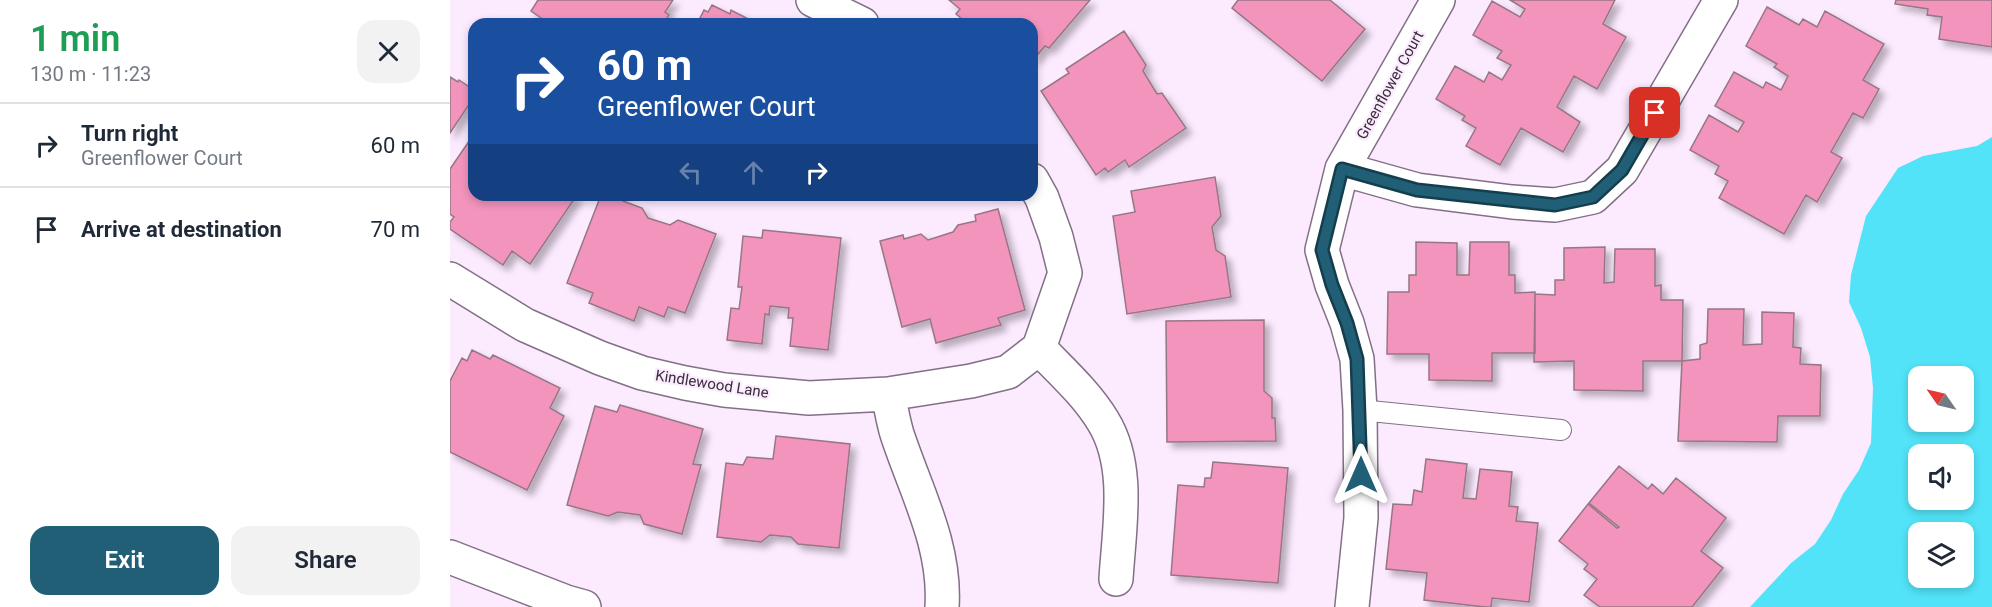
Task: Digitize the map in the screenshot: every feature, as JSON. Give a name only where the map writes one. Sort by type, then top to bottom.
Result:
[{"type":"street","points":[[813,0],[850,18]]},
{"type":"street","name":"Greenflower Court","points":[[1352,607],[1361,519],[1357,359],[1322,250],[1342,169],[1438,0]]},
{"type":"street","points":[[1342,169],[1417,190],[1512,202],[1555,205],[1593,197],[1622,170],[1721,0]]},
{"type":"street","points":[[1038,191],[1056,237],[1065,273],[1039,348],[1080,391],[1103,421],[1118,457],[1120,499],[1116,579]]},
{"type":"street","name":"Kindlewood Lane","points":[[450,279],[525,325],[600,358],[642,372],[724,390],[809,398],[888,394],[971,381],[1008,372],[1039,348]]},
{"type":"street","points":[[888,394],[897,433],[926,509],[938,549],[943,586],[942,607]]},
{"type":"street","points":[[450,557],[584,607]]},
{"type":"lane","points":[[1360,410],[1561,430]]},
{"type":"water","points":[[1992,137],[1992,607],[1750,607],[1791,563],[1815,544],[1859,470],[1871,443],[1873,388],[1870,357],[1861,328],[1849,302],[1851,275],[1866,216],[1898,168],[1923,156],[1977,146]]},
{"type":"building","points":[[538,0],[673,0],[665,12],[669,15],[667,18],[541,18],[531,11]]},
{"type":"building","points":[[949,0],[1090,0],[1049,48],[1045,46],[1038,54],[1038,18],[961,18],[956,14],[960,9]]},
{"type":"building","points":[[1238,0],[1330,0],[1365,29],[1322,81],[1232,8]]},
{"type":"building","points":[[1510,0],[1615,0],[1603,24],[1626,37],[1597,89],[1574,76],[1557,107],[1580,122],[1563,152],[1521,128],[1500,165],[1466,146],[1476,128],[1462,120],[1465,116],[1436,99],[1455,66],[1484,82],[1489,72],[1502,80],[1511,65],[1497,58],[1502,51],[1473,35],[1492,1],[1520,17],[1525,9]]},
{"type":"building","points":[[1896,0],[1992,0],[1992,47],[1939,39],[1942,17],[1927,15],[1928,9],[1895,4]]},
{"type":"building","points":[[712,5],[730,14],[731,10],[746,18],[700,18],[704,10],[708,12]]},
{"type":"building","points":[[1767,7],[1799,25],[1803,19],[1817,27],[1825,11],[1884,44],[1863,80],[1879,89],[1863,118],[1853,113],[1831,152],[1842,158],[1817,202],[1806,195],[1784,234],[1719,198],[1728,181],[1715,174],[1719,166],[1690,150],[1709,115],[1738,132],[1744,122],[1715,106],[1734,72],[1763,88],[1766,82],[1781,90],[1788,76],[1774,67],[1777,64],[1746,46]]},
{"type":"building","points":[[1124,31],[1146,65],[1143,71],[1157,94],[1162,93],[1186,128],[1129,167],[1125,160],[1108,172],[1105,168],[1096,175],[1041,91],[1069,73],[1066,69]]},
{"type":"building","points":[[450,77],[468,86],[468,106],[450,133]]},
{"type":"building","points":[[468,143],[468,201],[573,201],[530,264],[512,251],[503,265],[450,229],[450,222],[454,217],[450,214],[450,169]]},
{"type":"building","points":[[1215,177],[1221,216],[1212,227],[1216,250],[1225,256],[1231,297],[1127,314],[1113,216],[1135,212],[1131,191]]},
{"type":"building","points":[[599,201],[623,201],[642,208],[648,218],[670,225],[678,220],[716,234],[685,313],[668,307],[664,317],[639,307],[634,321],[589,303],[593,293],[567,283]]},
{"type":"building","points":[[998,209],[1025,310],[998,318],[1001,325],[936,343],[930,319],[902,327],[880,241],[903,235],[904,239],[921,234],[928,240],[953,232],[958,225],[976,221],[975,215]]},
{"type":"building","points":[[763,230],[841,238],[828,350],[790,346],[793,318],[788,318],[789,308],[770,306],[769,315],[765,314],[762,344],[727,340],[731,308],[739,309],[742,287],[738,287],[743,236],[762,238]]},
{"type":"building","points":[[1416,242],[1457,243],[1457,275],[1469,275],[1470,242],[1509,242],[1509,275],[1515,275],[1515,293],[1535,292],[1535,353],[1492,353],[1492,381],[1429,380],[1429,354],[1387,354],[1388,292],[1409,292],[1409,275],[1416,275]]},
{"type":"building","points":[[1605,247],[1604,283],[1614,282],[1615,249],[1655,249],[1655,286],[1661,285],[1661,300],[1683,300],[1682,361],[1643,361],[1643,391],[1574,390],[1574,361],[1534,362],[1535,294],[1555,295],[1555,280],[1564,280],[1564,248]]},
{"type":"building","points":[[1708,309],[1744,309],[1743,345],[1762,344],[1762,312],[1794,313],[1793,347],[1801,348],[1800,364],[1821,365],[1820,416],[1778,416],[1777,442],[1678,441],[1682,361],[1700,359],[1700,345],[1707,343]]},
{"type":"building","points":[[1264,320],[1264,391],[1272,398],[1272,418],[1275,418],[1276,441],[1167,442],[1166,321]]},
{"type":"building","points":[[472,350],[490,359],[493,355],[560,388],[550,408],[564,416],[527,490],[450,452],[450,381],[462,358],[467,361]]},
{"type":"building","points":[[620,405],[703,429],[693,464],[701,465],[682,534],[644,524],[640,515],[618,512],[608,516],[567,505],[595,406],[617,412]]},
{"type":"building","points":[[776,436],[850,444],[839,548],[798,544],[791,537],[770,535],[761,542],[717,537],[726,463],[743,465],[747,457],[773,459]]},
{"type":"building","points":[[1426,459],[1467,464],[1463,498],[1476,499],[1480,469],[1512,472],[1509,506],[1518,507],[1516,521],[1538,523],[1529,602],[1492,598],[1491,607],[1485,607],[1424,600],[1427,573],[1386,569],[1393,504],[1412,505],[1414,490],[1422,492]]},
{"type":"building","points":[[1213,462],[1288,468],[1278,583],[1171,575],[1178,485],[1204,487],[1205,478],[1211,478]]},
{"type":"building","points":[[1619,466],[1648,489],[1652,484],[1663,494],[1676,478],[1726,518],[1701,551],[1723,568],[1692,607],[1600,607],[1584,595],[1597,579],[1584,569],[1588,564],[1559,541],[1588,504],[1617,528],[1619,527],[1589,503]]},
{"type":"route","points":[[1361,475],[1357,359],[1322,250],[1342,169],[1417,190],[1555,205],[1593,197],[1622,170],[1655,113]]}]
